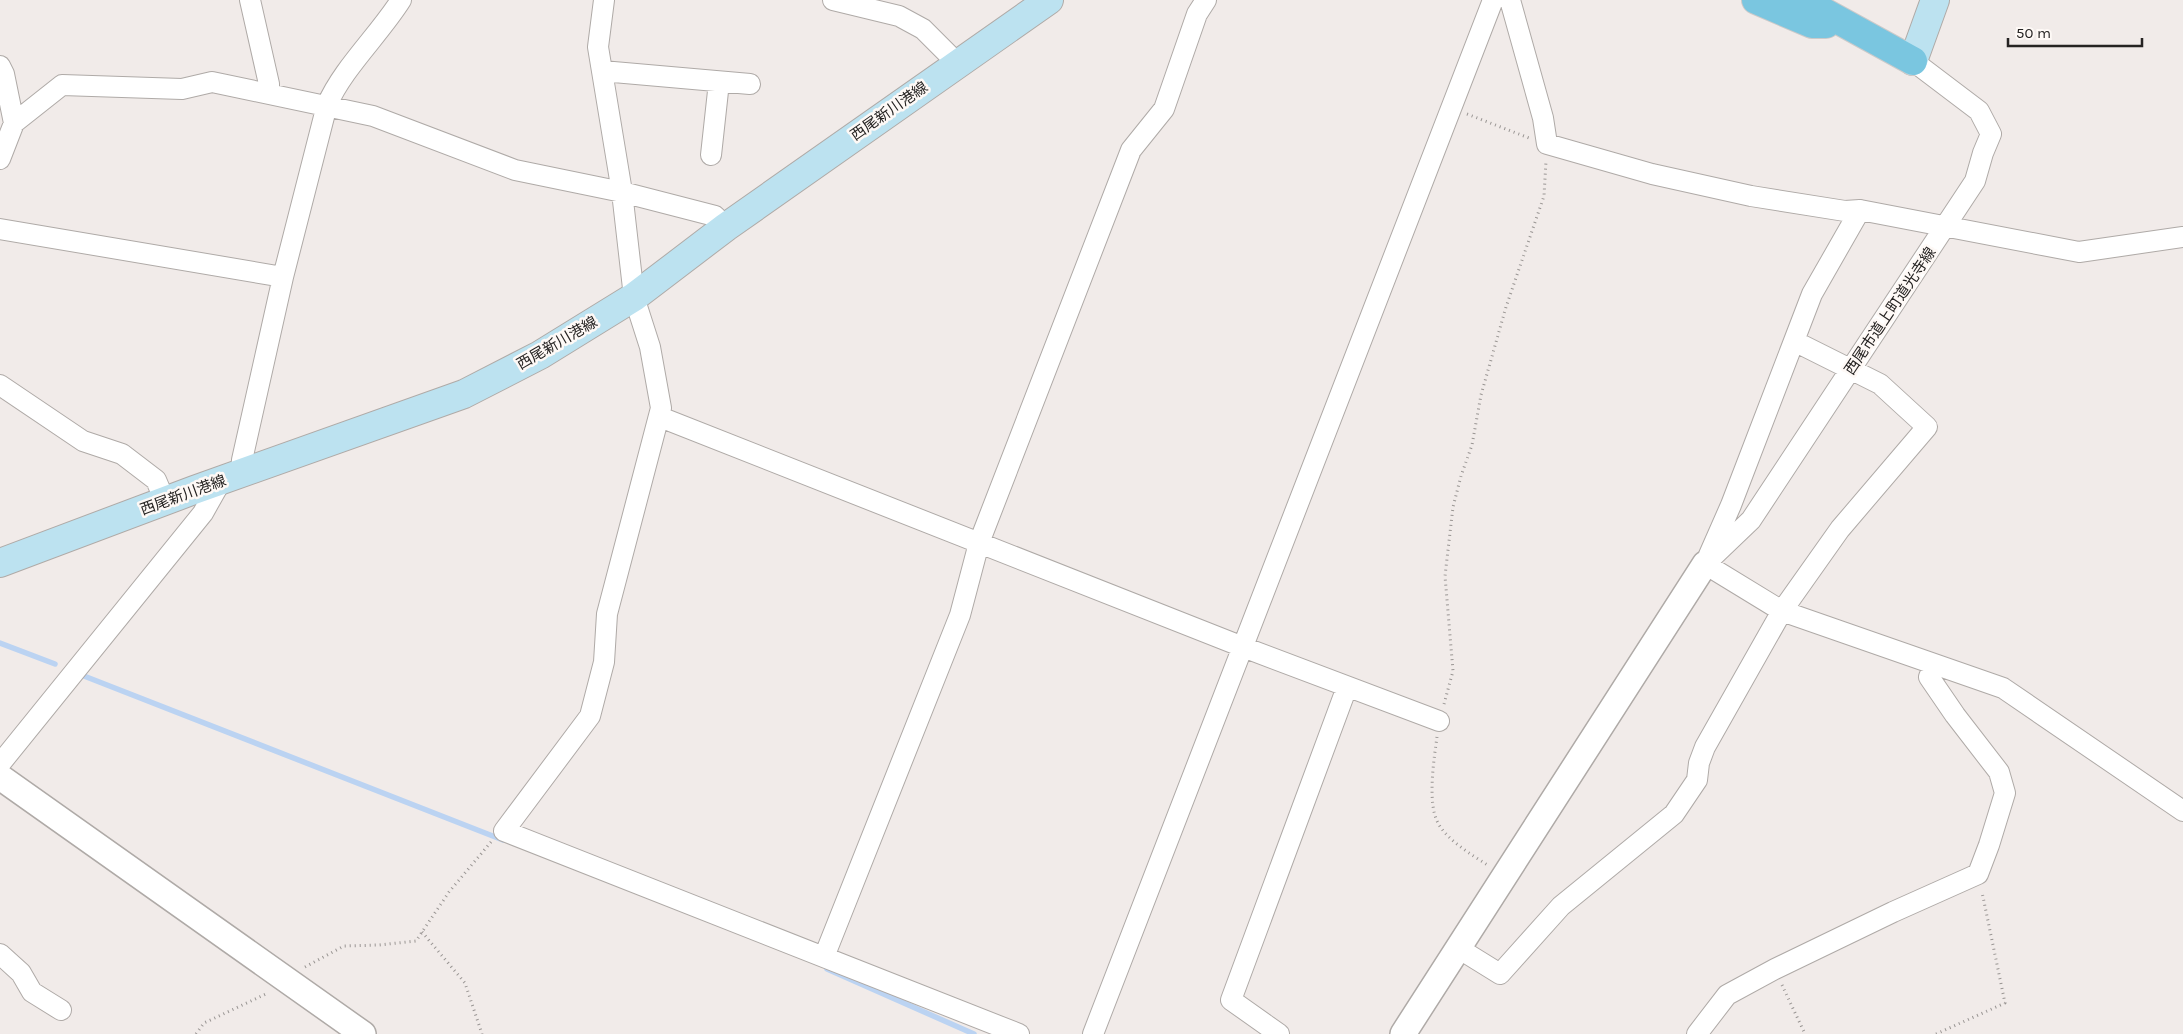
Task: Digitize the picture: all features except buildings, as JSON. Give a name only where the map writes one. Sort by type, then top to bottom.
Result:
[{"type":"main road","name":"西尾新川港線","points":[[0,562],[464,394],[540,354],[634,297],[726,227],[1049,0]]},
{"type":"main road","points":[[1756,0],[1812,24],[1845,24]]},
{"type":"main road","points":[[1802,0],[1913,61],[1935,0]]},
{"type":"street","points":[[250,0],[270,84],[269,93]]},
{"type":"street","points":[[0,764],[231,478],[242,460],[283,277],[327,105],[337,87],[401,0]]},
{"type":"street","points":[[604,0],[598,48],[622,192],[634,297],[650,347],[661,408],[660,417],[608,614],[604,662],[590,716],[504,831],[1019,1034]]},
{"type":"street","points":[[833,0],[900,8],[957,64]]},
{"type":"street","points":[[824,957],[960,615],[978,543],[1131,150],[1164,109],[1198,14],[1206,0]]},
{"type":"street","points":[[1093,1034],[1493,0]]},
{"type":"street","points":[[1510,0],[1543,118],[1547,144],[1652,174],[1751,196],[1845,211],[1860,210],[1945,228],[2079,252],[2183,237]]},
{"type":"street","name":"西尾市道上町道光寺線","points":[[1705,564],[1751,520],[1976,180],[1983,153],[1991,134],[1979,111],[1913,61]]},
{"type":"street","points":[[0,66],[4,74],[7,123],[0,159]]},
{"type":"street","points":[[602,71],[750,84]]},
{"type":"street","points":[[7,123],[62,85],[182,89],[212,82],[373,116],[515,170],[622,192],[715,216],[726,227]]},
{"type":"street","points":[[711,155],[719,82]]},
{"type":"street","points":[[1403,1034],[1705,564],[1732,505],[1812,294],[1860,210]]},
{"type":"street","points":[[0,229],[283,277]]},
{"type":"street","points":[[1458,948],[1500,974],[1561,906],[1674,814],[1697,780],[1699,763],[1705,747],[1782,611],[1840,529],[1927,427],[1880,384],[1794,341]]},
{"type":"street","points":[[0,385],[83,441],[122,454],[156,480],[165,501]]},
{"type":"street","points":[[660,417],[1243,647],[1439,721]]},
{"type":"street","points":[[1705,564],[1782,611],[2003,688],[2183,811]]},
{"type":"street","points":[[1697,1034],[1727,995],[1775,969],[1893,912],[1978,874],[1990,845],[2005,793],[1999,772],[1955,715],[1929,677],[1934,665]]},
{"type":"street","points":[[1278,1034],[1231,1000],[1347,687]]},
{"type":"street","points":[[0,777],[363,1034]]},
{"type":"street","points":[[0,954],[21,973],[32,992],[61,1010]]},
{"type":"path","points":[[1452,109],[1547,144],[1544,196],[1506,307],[1481,395],[1472,445],[1453,507],[1445,576],[1453,671],[1439,721],[1432,793],[1437,822],[1447,835],[1504,876]]},
{"type":"path","points":[[196,1034],[204,1022],[290,981],[310,963],[344,946],[378,945],[416,940],[449,892],[501,830],[504,831]]},
{"type":"path","points":[[1936,1034],[2005,1004],[1978,874]]},
{"type":"path","points":[[422,932],[465,984],[482,1034]]},
{"type":"path","points":[[1775,969],[1805,1034]]},
{"type":"waterway","points":[[0,643],[55,664]]},
{"type":"waterway","points":[[84,676],[503,840]]},
{"type":"waterway","points":[[827,969],[974,1034]]}]
